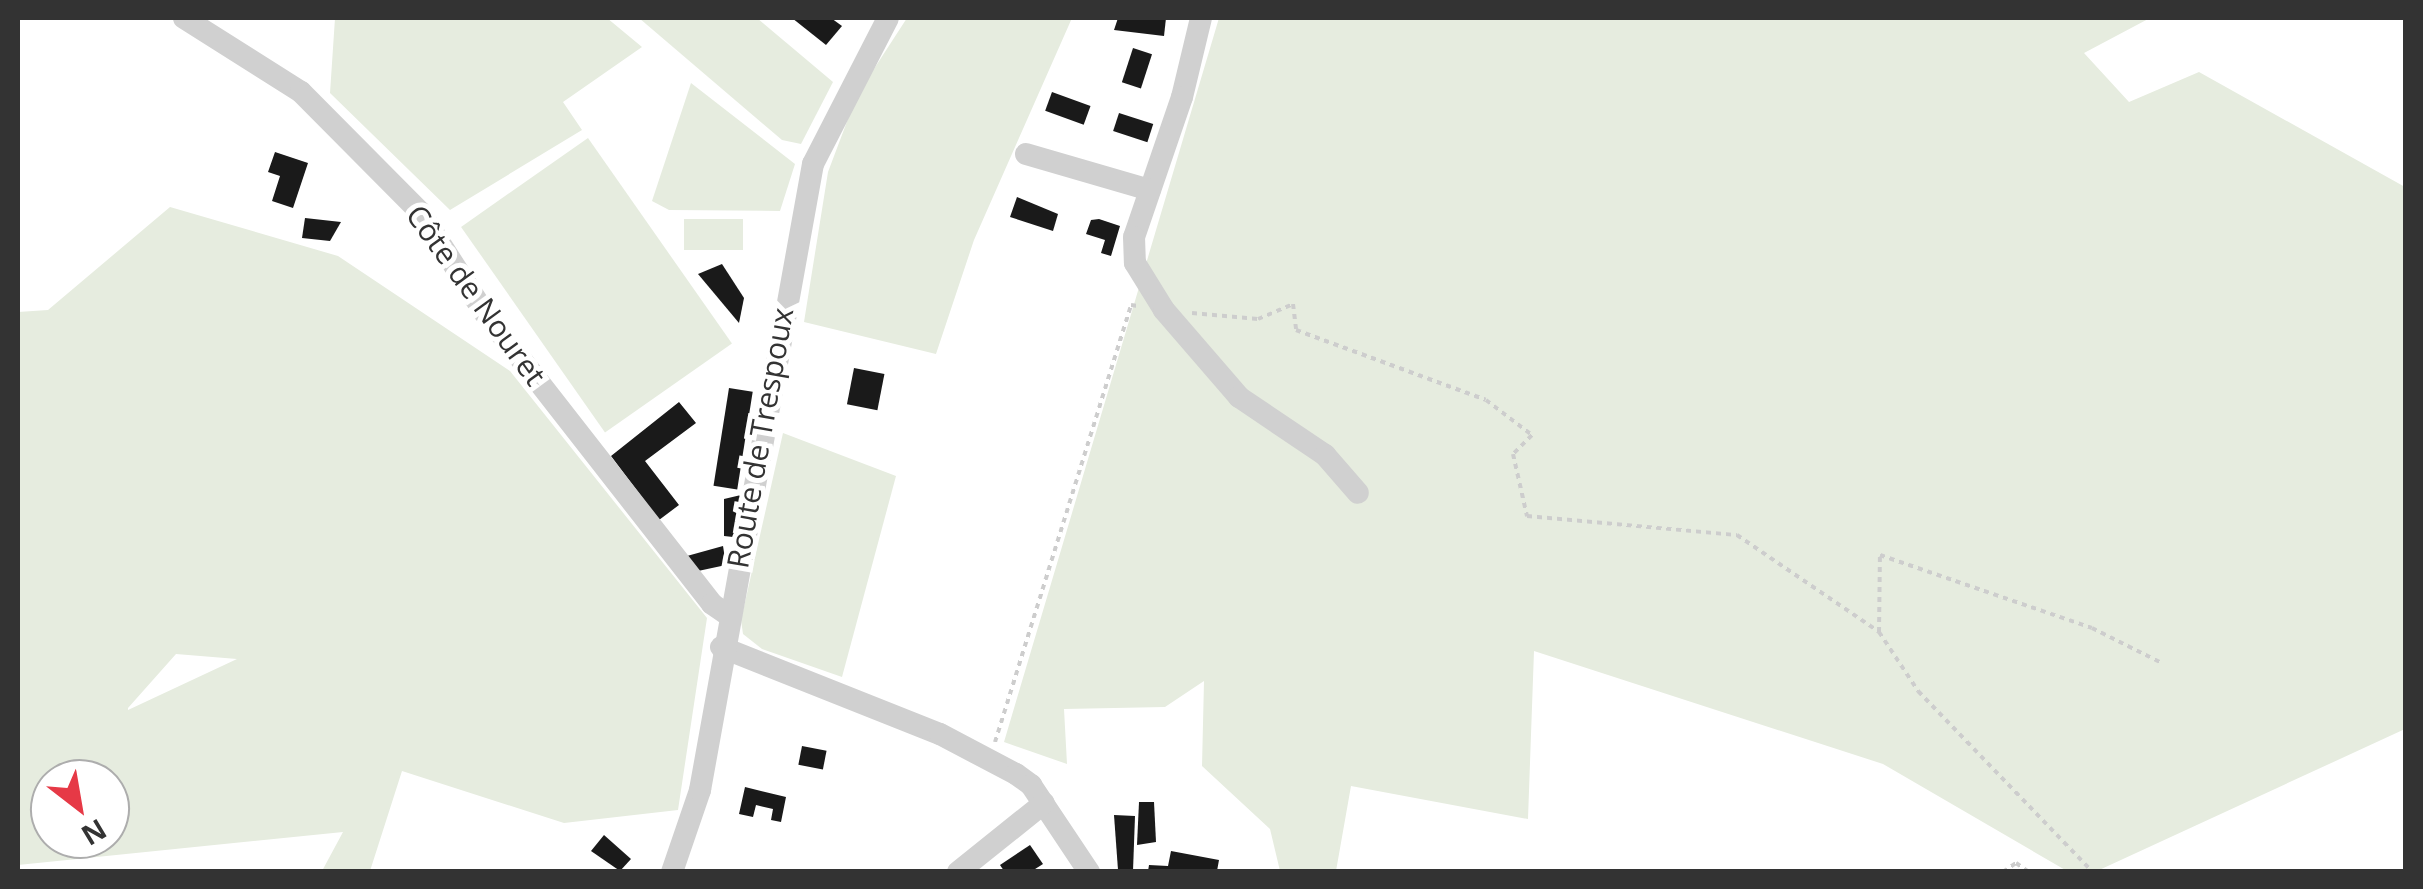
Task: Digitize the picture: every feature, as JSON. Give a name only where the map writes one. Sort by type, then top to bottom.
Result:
[{"type":"street","name":"Côte de Nouret","points":[[184,18],[301,92],[420,212],[566,418],[727,614]]},
{"type":"street","name":"Route de Trespoux","points":[[672,872],[700,790],[721,647],[813,164],[888,18]]},
{"type":"street","points":[[1201,18],[1134,238],[1135,263],[1164,310],[1238,397],[1325,455],[1358,493]]},
{"type":"street","points":[[1026,154],[1150,190]]},
{"type":"street","points":[[721,647],[940,734],[1016,774],[1044,803],[1089,872]]},
{"type":"street","points":[[958,872],[1044,803]]},
{"type":"path","points":[[1012,752],[995,743],[1131,304],[1258,319],[1294,304],[1296,330],[1486,400],[1532,435],[1513,454],[1527,516],[1737,535],[1879,632],[1918,691],[2093,872]]},
{"type":"path","points":[[1879,632],[1880,555],[2092,628],[2162,663]]},
{"type":"path","points":[[2003,872],[2016,862],[2029,872]]},
{"type":"shaded area","points":[[335,18],[607,18],[642,47],[563,102],[582,130],[450,210],[330,93]]},
{"type":"shaded area","points":[[639,18],[757,18],[833,82],[801,144],[782,140]]},
{"type":"shaded area","points":[[907,18],[1072,18],[974,240],[936,354],[804,322],[828,172],[857,95]]},
{"type":"shaded area","points":[[1219,18],[2150,18],[2084,53],[2129,102],[2199,72],[2405,187],[2405,729],[2097,871],[2067,871],[1883,764],[1534,651],[1528,819],[1351,786],[1336,871],[1280,871],[1270,829],[1202,766],[1204,681],[1165,707],[1064,709],[1067,764],[1004,742]]},
{"type":"shaded area","points":[[691,83],[795,164],[780,211],[669,210],[652,201]]},
{"type":"shaded area","points":[[588,138],[732,344],[605,433],[461,227]]},
{"type":"shaded area","points":[[170,207],[338,256],[510,371],[707,618],[678,810],[564,823],[402,771],[370,871],[322,871],[343,832],[130,854],[130,759],[30,759],[30,859],[77,859],[18,865],[18,312],[48,310]],"holes":[[[176,654],[237,659],[128,710]]]},
{"type":"shaded area","points":[[684,219],[743,219],[743,250],[684,250]]},
{"type":"shaded area","points":[[783,433],[896,476],[842,677],[762,649],[743,634],[741,620]]},
{"type":"building","points":[[792,18],[831,18],[842,26],[826,45]]},
{"type":"building","points":[[1118,18],[1166,18],[1164,36],[1114,30]]},
{"type":"building","points":[[1133,48],[1152,54],[1141,88],[1122,82]]},
{"type":"building","points":[[1052,92],[1091,106],[1084,125],[1045,111]]},
{"type":"building","points":[[1119,113],[1153,124],[1147,142],[1113,131]]},
{"type":"building","points":[[275,152],[308,163],[293,208],[272,201],[280,176],[268,172]]},
{"type":"building","points":[[1017,197],[1058,214],[1053,231],[1010,217]]},
{"type":"building","points":[[305,218],[341,222],[330,241],[302,238]]},
{"type":"building","points":[[1091,220],[1120,226],[1111,256],[1101,253],[1105,240],[1086,234]]},
{"type":"building","points":[[722,264],[744,298],[739,323],[698,274]]},
{"type":"building","points":[[854,368],[884,374],[877,410],[847,404]]},
{"type":"building","points":[[729,388],[753,392],[737,490],[714,486]]},
{"type":"building","points":[[679,402],[696,423],[645,461],[679,505],[659,520],[611,456]]},
{"type":"building","points":[[741,495],[733,537],[724,536],[724,499]]},
{"type":"building","points":[[723,546],[726,565],[698,571],[687,556]]},
{"type":"building","points":[[802,746],[827,751],[823,769],[798,765]]},
{"type":"building","points":[[745,787],[786,797],[781,822],[771,820],[773,809],[756,805],[753,817],[739,814]]},
{"type":"building","points":[[1139,802],[1154,802],[1156,842],[1137,845]]},
{"type":"building","points":[[1114,815],[1135,816],[1133,871],[1118,870]]},
{"type":"building","points":[[604,835],[631,859],[620,871],[591,851]]},
{"type":"building","points":[[1030,845],[1043,864],[1032,871],[1004,871],[1000,865]]},
{"type":"building","points":[[1171,851],[1219,860],[1217,871],[1148,871],[1149,865],[1168,866]]}]
